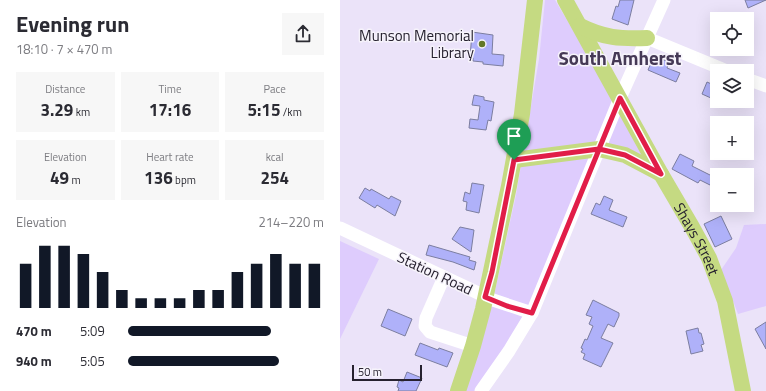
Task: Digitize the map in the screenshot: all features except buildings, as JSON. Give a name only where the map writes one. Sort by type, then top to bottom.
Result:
[{"type":"main road","points":[[458,391],[473,346],[492,272],[522,114],[535,0]]},
{"type":"main road","name":"Shays Street","points":[[565,0],[661,174],[695,232],[715,272],[728,314],[743,391]]},
{"type":"main road","points":[[580,26],[607,37],[623,39],[646,38]]},
{"type":"main road","points":[[514,160],[599,149],[625,155],[661,174]]},
{"type":"street","points":[[481,391],[509,351],[532,313],[620,98],[664,0]]},
{"type":"street","points":[[646,38],[710,64]]},
{"type":"street","points":[[754,82],[766,86]]},
{"type":"street","name":"Station Road","points":[[340,228],[485,297],[507,306],[532,313]]},
{"type":"street","points":[[444,277],[426,318],[425,326],[430,332],[473,346]]},
{"type":"shaded area","points":[[545,0],[555,0],[614,99],[648,162],[595,144],[529,313],[475,391],[464,391],[495,291],[516,195],[539,59]]},
{"type":"shaded area","points":[[766,224],[766,306],[738,314],[721,270],[736,248],[744,225]]},
{"type":"shaded area","points":[[340,241],[379,259],[340,339]]},
{"type":"place","name":"Munson Memorial Library","points":[[482,44]]},
{"type":"district","name":"South Amherst","points":[[620,57]]},
{"type":"route","points":[[514,160],[492,272],[485,297],[507,306],[532,313],[599,149],[620,98],[661,174],[625,155],[599,149],[514,160]]}]
